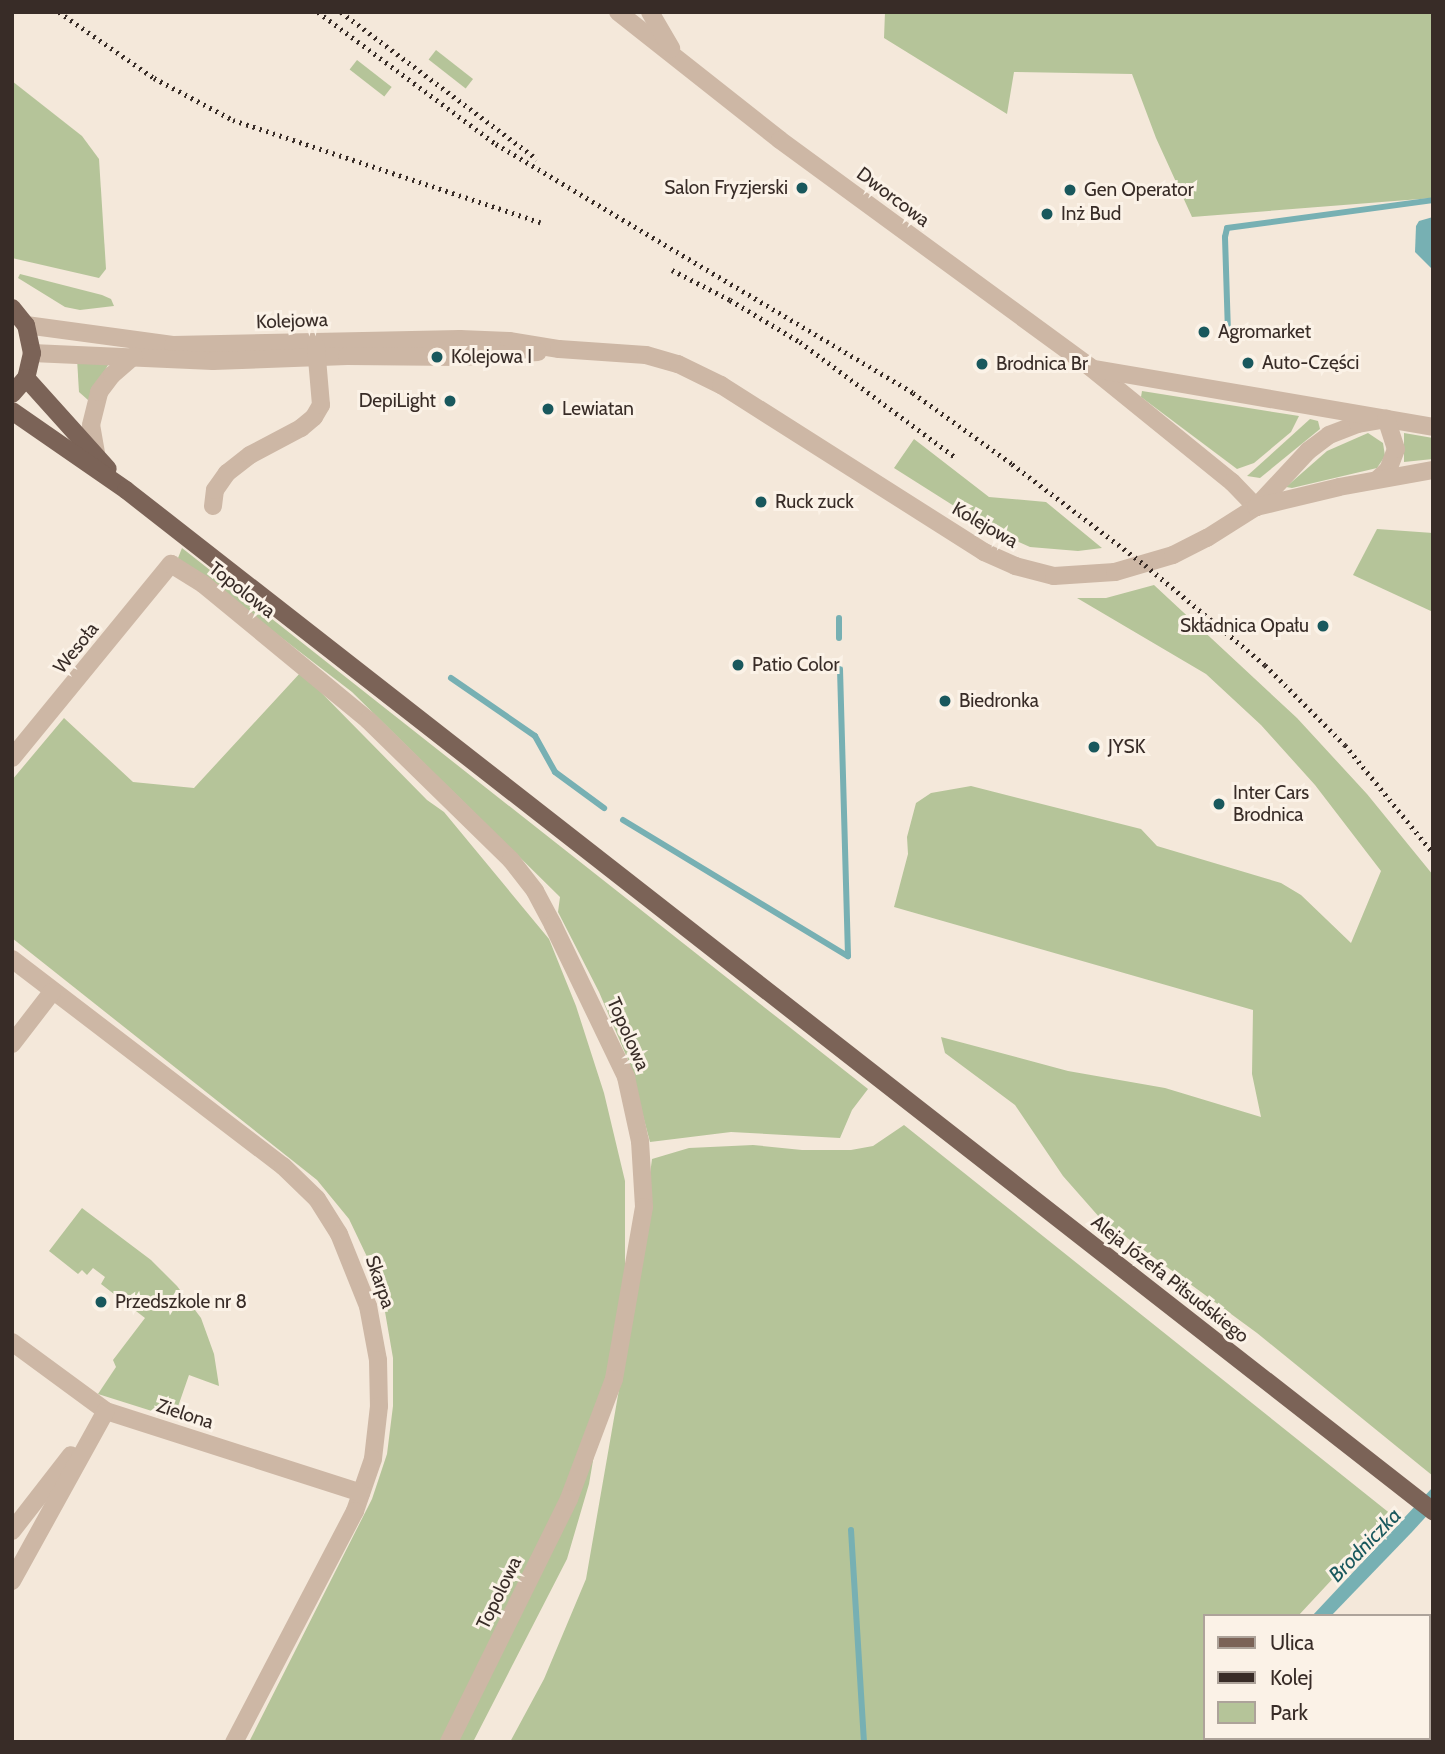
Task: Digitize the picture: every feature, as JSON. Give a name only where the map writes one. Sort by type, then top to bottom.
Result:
[{"type":"main road","points":[[12,308],[26,325],[32,353],[26,378],[12,394]]},
{"type":"main road","points":[[26,378],[127,490]]},
{"type":"main road","points":[[12,411],[127,490]]},
{"type":"main road","name":"Aleja Józefa Piłsudskiego","points":[[127,490],[1433,1511]]},
{"type":"street","name":"Dworcowa","points":[[618,12],[780,140],[1090,368],[1232,482],[1256,507]]},
{"type":"street","name":"Dworcowa","points":[[650,12],[674,55]]},
{"type":"street","name":"Kolejowa","points":[[26,325],[173,345],[317,349],[461,348],[509,341],[559,349],[646,355],[678,364],[721,385],[984,552],[1015,566],[1054,576],[1115,572],[1162,559],[1207,538],[1256,507],[1308,451],[1329,435],[1344,428],[1386,419]]},
{"type":"street","name":"Kolejowa","points":[[32,353],[213,361],[317,349]]},
{"type":"street","points":[[213,506],[215,490],[226,472],[250,455],[301,428],[314,417],[321,405],[317,349]]},
{"type":"street","points":[[96,453],[91,425],[99,392],[112,375],[134,356]]},
{"type":"street","name":"Dworcowa","points":[[1090,368],[1433,427]]},
{"type":"street","points":[[1378,479],[1388,470],[1396,449],[1386,419]]},
{"type":"street","points":[[1256,507],[1378,479],[1433,470]]},
{"type":"street","name":"Wesoła","points":[[12,758],[171,564]]},
{"type":"street","name":"Topolowa","points":[[171,564],[203,584],[368,720],[511,860],[535,891],[547,913],[626,1077],[640,1141],[644,1207],[614,1378],[569,1499],[449,1742]]},
{"type":"street","name":"Skarpa","points":[[12,959],[283,1166],[317,1199],[339,1234],[368,1306],[379,1360],[379,1406],[373,1459],[355,1511],[234,1742]]},
{"type":"street","points":[[12,1044],[52,992]]},
{"type":"street","name":"Zielona","points":[[12,1342],[106,1411],[361,1493]]},
{"type":"street","points":[[12,1531],[106,1411]]},
{"type":"street","points":[[12,1581],[106,1411]]},
{"type":"green space","points":[[885,12],[1433,12],[1433,198],[1192,217],[1156,138],[1132,74],[1014,72],[1007,114],[884,38]]},
{"type":"green space","points":[[436,50],[473,79],[466,88],[429,59]]},
{"type":"green space","points":[[357,60],[392,87],[384,97],[350,69]]},
{"type":"green space","points":[[12,81],[82,136],[99,159],[106,269],[99,278],[12,258]]},
{"type":"green space","points":[[20,274],[102,295],[111,299],[114,306],[80,310],[65,307],[18,278]]},
{"type":"green space","points":[[77,359],[108,365],[88,400],[79,392]]},
{"type":"green space","points":[[1142,391],[1299,416],[1291,432],[1254,463],[1237,469],[1141,397]]},
{"type":"green space","points":[[1310,419],[1318,421],[1320,429],[1260,478],[1247,476]]},
{"type":"green space","points":[[1368,433],[1383,443],[1385,456],[1377,468],[1292,488],[1286,487],[1327,451]]},
{"type":"green space","points":[[1404,433],[1433,438],[1433,459],[1404,462]]},
{"type":"green space","points":[[914,439],[989,497],[1046,502],[1102,548],[1078,551],[1030,547],[992,530],[894,468]]},
{"type":"green space","points":[[1377,529],[1433,533],[1433,612],[1353,575]]},
{"type":"green space","points":[[182,548],[868,1089],[852,1110],[840,1138],[731,1132],[650,1142],[628,1060],[599,992],[558,912],[560,897],[352,692],[178,558]]},
{"type":"green space","points":[[1154,585],[1297,718],[1367,794],[1433,875],[1433,1476],[1257,1333],[1100,1218],[1063,1176],[1015,1105],[945,1053],[941,1037],[1068,1071],[1165,1088],[1261,1117],[1252,1074],[1253,1010],[894,907],[908,854],[907,837],[916,803],[931,793],[971,786],[1141,829],[1157,846],[1281,883],[1301,895],[1351,943],[1381,871],[1315,785],[1261,725],[1206,674],[1077,598],[1106,598]]},
{"type":"green space","points":[[301,672],[427,800],[444,812],[549,939],[576,1006],[604,1093],[625,1181],[625,1274],[589,1484],[567,1559],[473,1742],[249,1742],[372,1499],[387,1454],[393,1406],[393,1358],[384,1306],[369,1261],[349,1219],[317,1180],[12,938],[12,780],[64,718],[133,782],[194,788]]},
{"type":"green space","points":[[904,1125],[1392,1515],[1300,1614],[1204,1614],[1204,1740],[1211,1742],[510,1742],[544,1679],[586,1579],[629,1332],[652,1159],[689,1148],[753,1145],[802,1150],[851,1150],[873,1146]]},
{"type":"green space","points":[[82,1208],[151,1260],[177,1286],[201,1318],[214,1354],[219,1386],[189,1375],[174,1418],[98,1394],[116,1367],[113,1360],[145,1318],[101,1284],[105,1277],[93,1268],[87,1275],[82,1270],[78,1274],[49,1251]]},
{"type":"water","points":[[1433,217],[1431,268],[1415,252],[1416,226],[1419,221]]},
{"type":"water","points":[[1433,1487],[1433,1509],[1412,1532],[1333,1614],[1314,1614]]},
{"type":"waterway","points":[[1228,333],[1227,228],[1433,200]]},
{"type":"waterway","points":[[839,618],[839,638]]},
{"type":"waterway","points":[[840,669],[848,956]]},
{"type":"waterway","points":[[451,678],[535,736],[555,772],[604,808]]},
{"type":"waterway","points":[[623,820],[848,956]]},
{"type":"waterway","points":[[851,1530],[864,1742]]},
{"type":"railway","points":[[59,12],[154,78],[233,120],[540,222]]},
{"type":"railway","points":[[318,12],[496,144],[913,393],[1012,464],[1145,565],[1265,665],[1345,745],[1433,853]]},
{"type":"railway","points":[[341,12],[537,159]]},
{"type":"railway","points":[[672,270],[730,300],[800,342],[955,457]]},
{"type":"place","name":"Salon Fryzjerski","points":[[802,188]]},
{"type":"place","name":"Gen Operator","points":[[1070,190]]},
{"type":"place","name":"Inż Bud","points":[[1047,214]]},
{"type":"place","name":"Agromarket","points":[[1204,332]]},
{"type":"place","name":"Kolejowa I","points":[[437,357]]},
{"type":"place","name":"Auto-Części","points":[[1248,363]]},
{"type":"place","name":"Brodnica Br","points":[[982,364]]},
{"type":"place","name":"DepiLight","points":[[450,401]]},
{"type":"place","name":"Lewiatan","points":[[548,409]]},
{"type":"place","name":"Ruck zuck","points":[[761,502]]},
{"type":"place","name":"Składnica Opału","points":[[1323,626]]},
{"type":"place","name":"Patio Color","points":[[738,665]]},
{"type":"place","name":"Biedronka","points":[[945,701]]},
{"type":"place","name":"JYSK","points":[[1094,747]]},
{"type":"place","name":"Inter Cars Brodnica","points":[[1219,804]]},
{"type":"place","name":"Przedszkole nr 8","points":[[101,1302]]},
{"type":"water label","name":"Brodniczka","points":[[1365,1545]]}]
